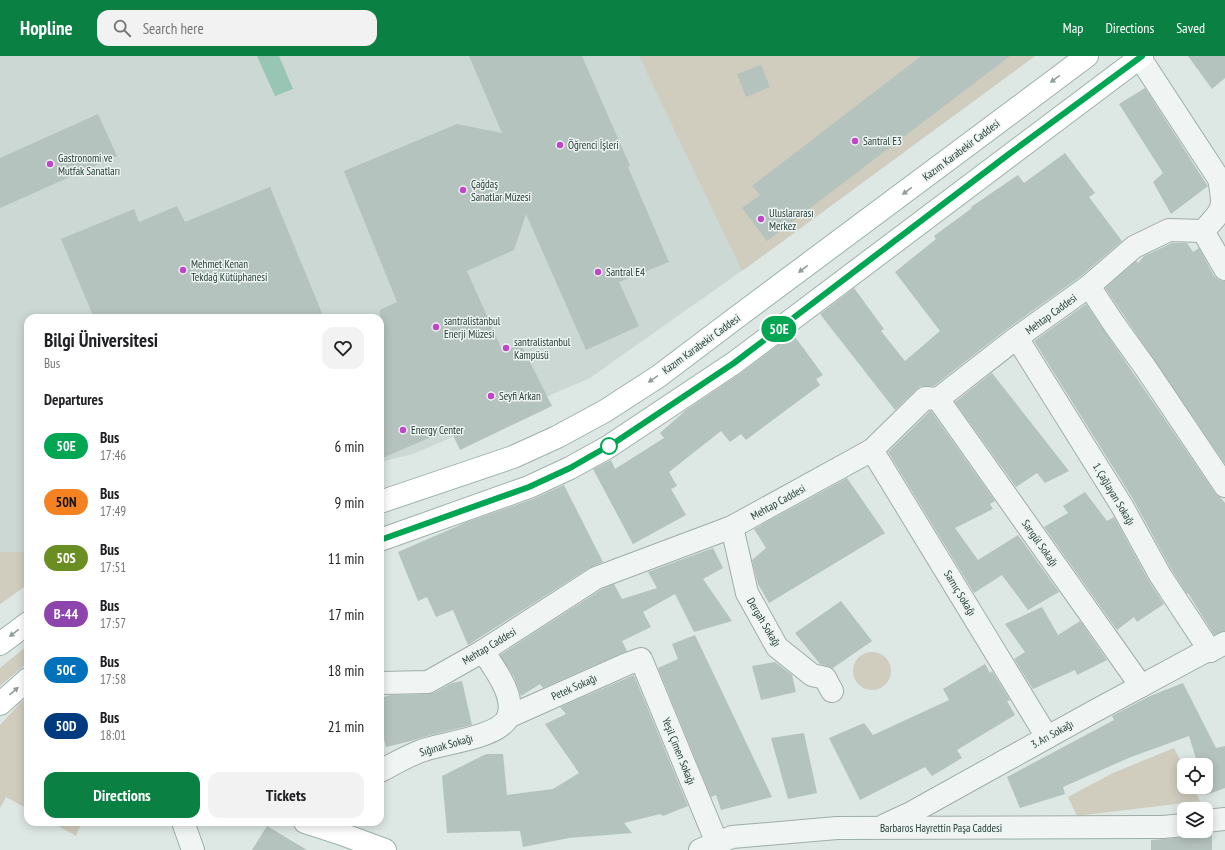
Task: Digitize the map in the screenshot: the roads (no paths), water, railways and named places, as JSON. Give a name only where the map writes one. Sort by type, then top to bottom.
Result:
[{"type":"main road","name":"Kazım Karabekir Caddesi","points":[[384,501],[514,457],[605,411],[659,376],[1087,56]]},
{"type":"main road","points":[[384,539],[529,487],[570,468],[619,440],[734,363],[1009,154],[1141,57]]},
{"type":"main road","points":[[0,644],[24,626]]},
{"type":"main road","points":[[0,704],[24,683]]},
{"type":"main road","points":[[340,827],[385,850]]},
{"type":"street","points":[[1141,57],[1220,170],[1219,179],[1224,197],[1221,213],[1203,231],[1225,269]]},
{"type":"street","name":"Mehtap Caddesi","points":[[384,683],[428,682],[483,650],[596,578],[732,527],[872,450],[925,398],[938,399],[1017,338],[1089,286],[1134,247],[1169,230],[1203,231]]},
{"type":"street","points":[[1089,286],[1225,486]]},
{"type":"street","name":"1. Çağlayan Sokağı","points":[[1017,338],[1122,506],[1160,575],[1218,647]]},
{"type":"street","name":"Sarıgül Sokağı","points":[[938,399],[1141,686]]},
{"type":"street","name":"Sarnıç Sokağı","points":[[872,450],[1047,737]]},
{"type":"street","name":"Dergah Sokağı","points":[[732,527],[747,592],[777,647],[812,675],[825,678],[832,691]]},
{"type":"street","name":"3. Arı Sokağı","points":[[881,828],[1204,652],[1218,647]]},
{"type":"street","points":[[483,650],[507,690],[509,704],[508,717]]},
{"type":"street","name":"Petek Sokağı","points":[[508,717],[641,658]]},
{"type":"street","name":"Yeşil Çimen Sokağı","points":[[641,658],[709,847]]},
{"type":"street","name":"Sığınak Sokağı","points":[[384,769],[422,750],[474,738],[502,725],[508,717]]},
{"type":"street","points":[[1213,820],[1225,819]]},
{"type":"street","name":"Barbaros Hayrettin Paşa Caddesi","points":[[709,847],[732,837],[837,828],[1148,828],[1177,825]]},
{"type":"street","points":[[184,826],[193,850]]},
{"type":"place","name":"Santral E3","points":[[855,141]]},
{"type":"place","name":"Öğrenci İşleri","points":[[560,145]]},
{"type":"place","name":"Gastronomi ve Mutfak Sanatları","points":[[50,164]]},
{"type":"place","name":"Çağdaş Sanatlar Müzesi","points":[[463,190]]},
{"type":"place","name":"Uluslararası Merkez","points":[[761,219]]},
{"type":"place","name":"Mehmet Kenan Tekdağ Kütüphanesi","points":[[183,270]]},
{"type":"place","name":"Santral E4","points":[[598,272]]},
{"type":"place","name":"santralistanbul Enerji Müzesi","points":[[436,327]]},
{"type":"place","name":"santralistanbul Kampüsü","points":[[506,348]]},
{"type":"place","name":"Seyfi Arkan","points":[[491,396]]},
{"type":"place","name":"Energy Center","points":[[403,430]]}]
